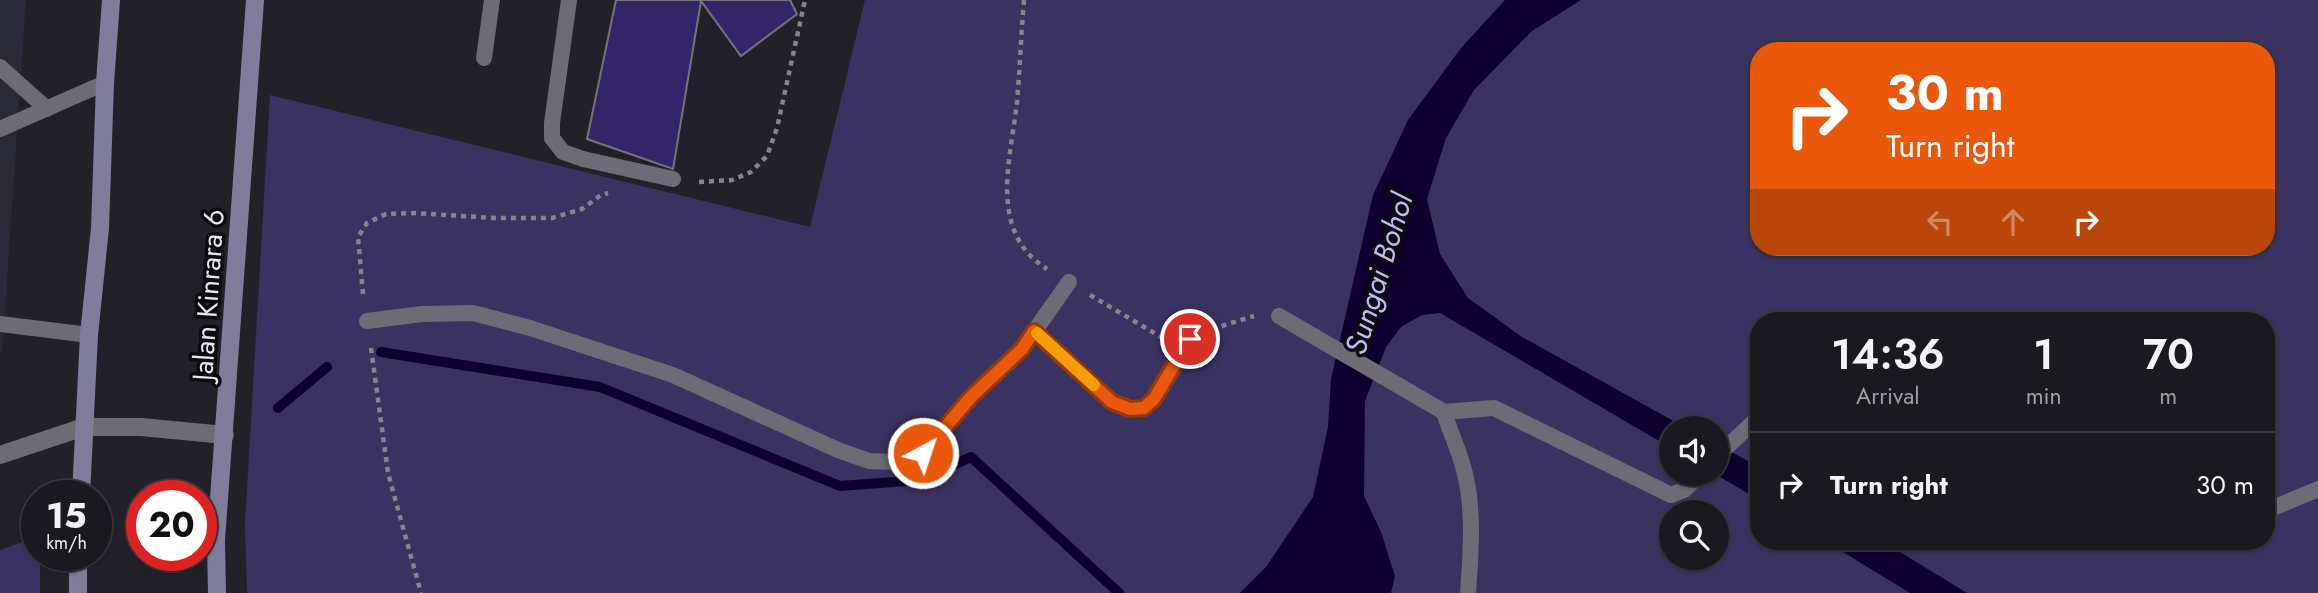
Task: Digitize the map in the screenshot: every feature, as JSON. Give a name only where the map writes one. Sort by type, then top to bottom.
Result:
[{"type":"main road","points":[[82,480],[89,335],[100,228],[111,0]]},
{"type":"main road","name":"Jalan Kinrara 6","points":[[216,593],[216,540],[255,0]]},
{"type":"main road","points":[[78,571],[78,593]]},
{"type":"street","points":[[0,455],[84,427],[141,427],[225,435]]},
{"type":"lane","points":[[484,58],[492,0]]},
{"type":"lane","points":[[569,0],[552,138],[563,152],[583,159],[673,179]]},
{"type":"lane","points":[[0,67],[47,109]]},
{"type":"lane","points":[[0,129],[105,83]]},
{"type":"lane","points":[[367,321],[422,314],[473,313],[530,328],[673,375],[838,450],[869,461],[895,462],[923,453],[971,397],[1022,349],[1069,282]]},
{"type":"lane","points":[[1279,316],[1444,412],[1494,408],[1656,490],[1671,495],[1688,486]]},
{"type":"lane","points":[[0,324],[89,335]]},
{"type":"lane","points":[[1034,331],[1112,402],[1130,409],[1144,408],[1154,399],[1190,339]]},
{"type":"lane","points":[[1444,412],[1462,463],[1469,495],[1471,549],[1468,593]]},
{"type":"lane","points":[[1729,443],[1750,424]]},
{"type":"lane","points":[[2275,507],[2318,489]]},
{"type":"path","points":[[673,179],[700,182],[732,180],[751,172],[767,156],[777,128],[805,0]]},
{"type":"path","points":[[1024,0],[1017,102],[1007,163],[1008,206],[1016,239],[1035,261],[1164,340],[1190,339],[1253,316],[1279,316]]},
{"type":"path","points":[[421,593],[388,473],[359,262],[358,237],[367,223],[386,214],[552,218],[582,209],[601,195],[613,191]]},
{"type":"shaded area","points":[[0,0],[26,0],[2,353],[0,353]]},
{"type":"shaded area","points":[[865,0],[2318,0],[2318,593],[247,593],[245,524],[270,95],[810,227]]},
{"type":"shaded area","points":[[21,543],[21,571],[40,571],[40,593],[0,593],[0,550]]},
{"type":"water","name":"Sungai Bohol","points":[[1505,0],[1581,0],[1532,31],[1474,90],[1446,138],[1427,199],[1440,254],[1468,298],[1522,337],[1665,416],[1659,416],[1659,441],[1440,313],[1422,315],[1401,327],[1386,347],[1365,401],[1364,496],[1381,532],[1395,576],[1391,593],[1240,593],[1266,567],[1313,497],[1328,427],[1331,379],[1373,195],[1408,120],[1461,48]]},
{"type":"water","points":[[1729,451],[1750,462],[1750,495],[1729,482]]},
{"type":"water","points":[[1840,550],[1897,550],[1967,593],[1910,593]]},
{"type":"building","points":[[616,0],[790,0],[797,14],[741,56],[701,1],[673,169],[587,139]]},
{"type":"waterway","points":[[381,352],[600,387],[840,486],[920,480],[971,457],[1119,593]]},
{"type":"waterway","points":[[278,408],[327,367]]},
{"type":"slow traffic","points":[[1037,333],[1094,385]]},
{"type":"route","points":[[923,453],[971,397],[1022,349],[1034,331],[1112,402],[1130,409],[1144,408],[1154,399],[1190,339]]}]
